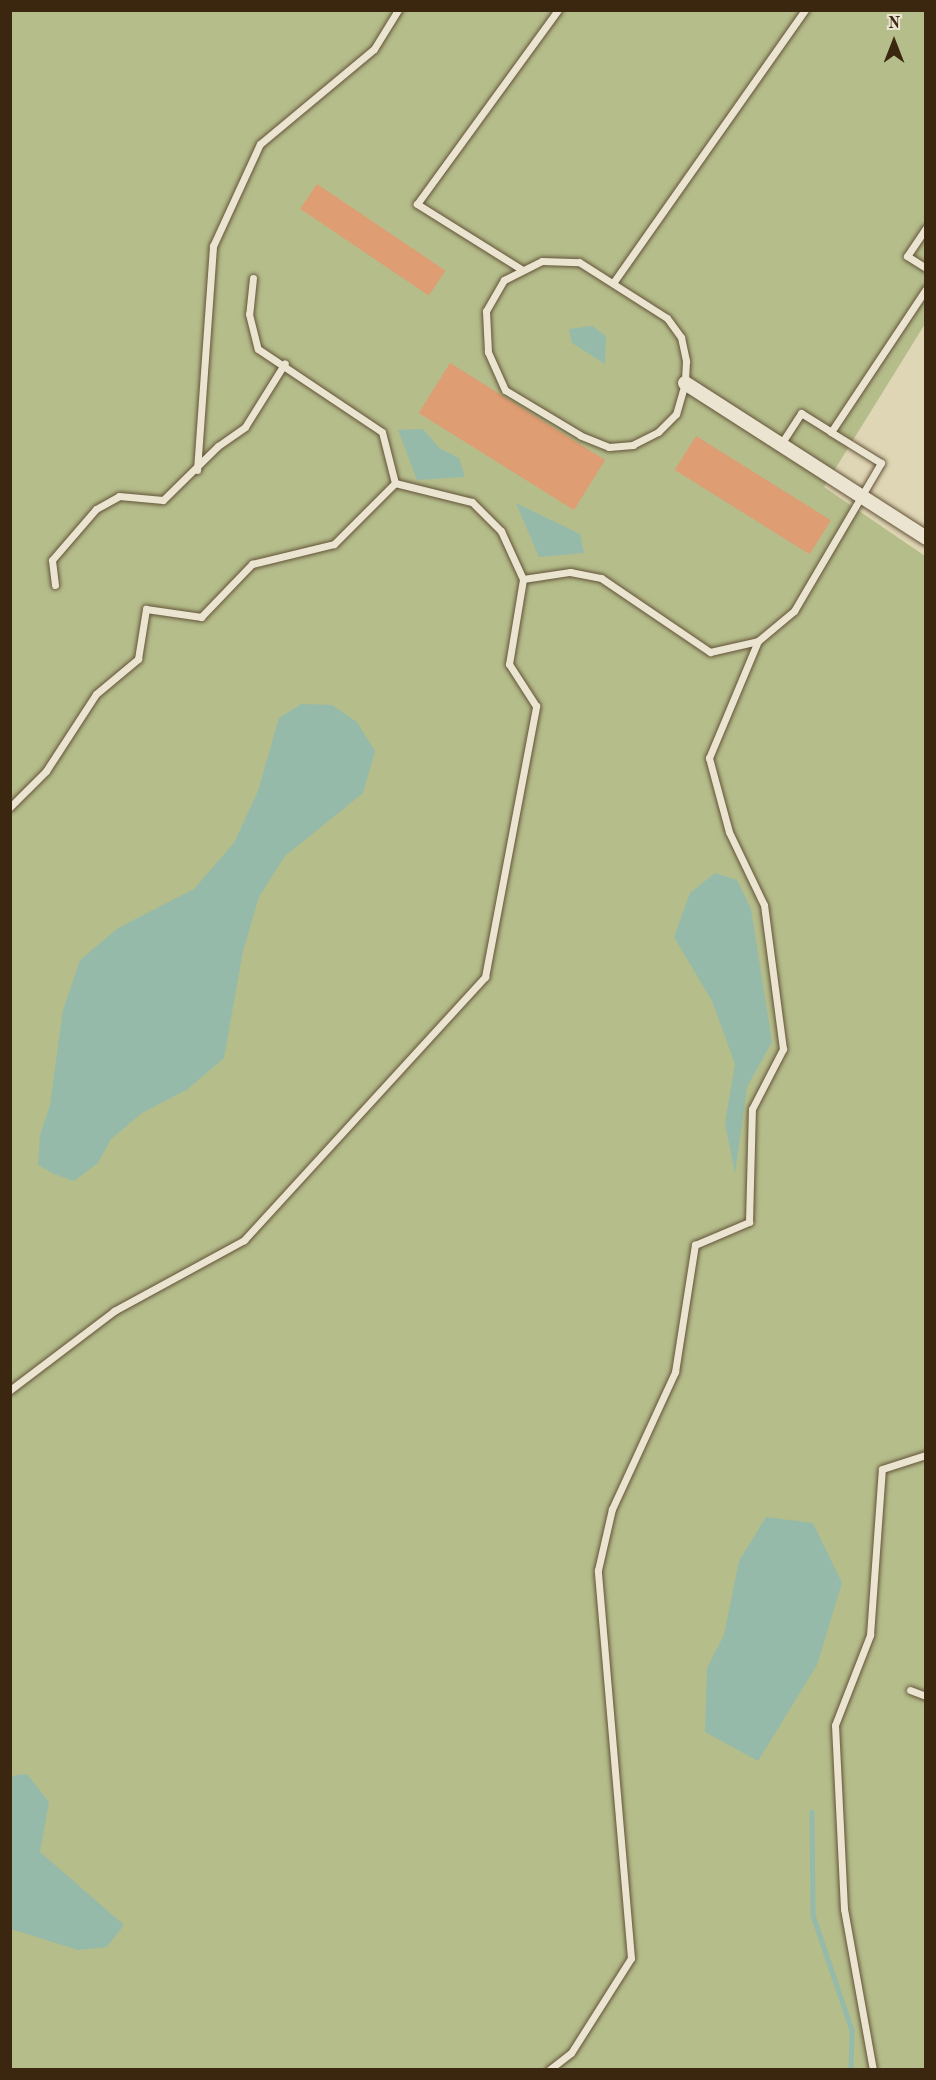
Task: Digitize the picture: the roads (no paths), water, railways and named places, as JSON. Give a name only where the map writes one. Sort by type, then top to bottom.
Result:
[{"type":"street","points":[[685,383],[926,538]]},
{"type":"lane","points":[[196,470],[213,246],[260,144],[374,49],[398,10]]},
{"type":"lane","points":[[521,269],[417,204],[558,10]]},
{"type":"lane","points":[[613,283],[804,10]]},
{"type":"lane","points":[[926,228],[907,256],[926,268]]},
{"type":"lane","points":[[542,261],[579,262],[613,283],[667,318],[681,337],[686,361],[685,383],[676,414],[658,432],[633,444],[609,447],[580,435],[506,390],[488,352],[486,311],[504,280],[521,269],[542,261]]},
{"type":"lane","points":[[253,279],[249,314],[258,349],[285,363],[382,432],[395,483]]},
{"type":"lane","points":[[831,432],[926,289]]},
{"type":"lane","points":[[55,585],[52,560],[96,509],[118,496],[164,500],[218,446],[245,427],[285,363]]},
{"type":"lane","points":[[523,579],[570,572],[601,578],[710,652],[758,641],[794,611],[881,464],[801,413],[781,444]]},
{"type":"lane","points":[[10,1390],[114,1311],[244,1240],[485,977],[536,706],[509,664],[523,579],[501,531],[472,502],[395,483]]},
{"type":"lane","points":[[10,807],[46,771],[96,694],[138,658],[146,609],[201,617],[252,564],[334,544],[395,483]]},
{"type":"lane","points":[[549,2070],[571,2053],[632,1958],[598,1570],[612,1509],[675,1372],[695,1245],[749,1222],[752,1109],[783,1049],[764,905],[729,832],[710,758],[758,641]]},
{"type":"lane","points":[[873,2070],[844,1909],[836,1725],[870,1635],[882,1469],[926,1455]]},
{"type":"lane","points":[[910,1690],[926,1696]]},
{"type":"waterway","points":[[812,1812],[813,1915],[852,2030],[851,2070]]}]
